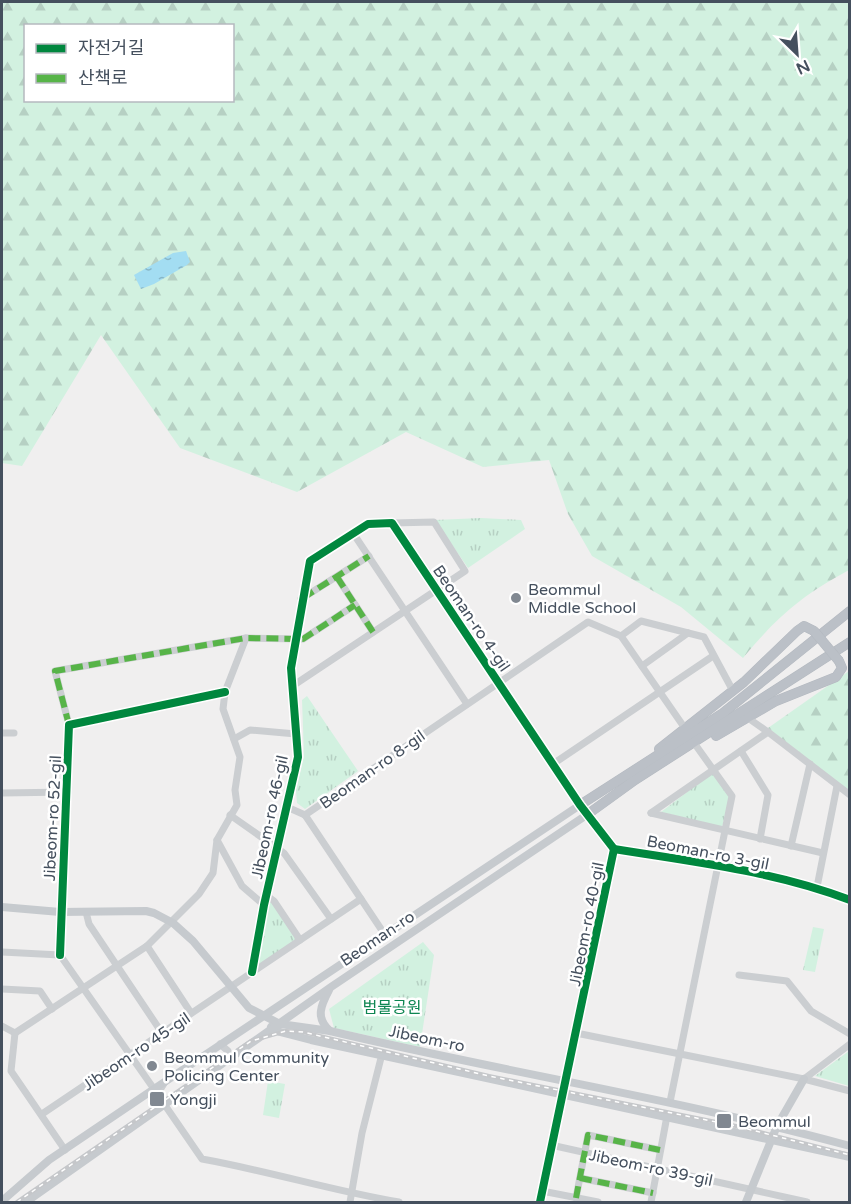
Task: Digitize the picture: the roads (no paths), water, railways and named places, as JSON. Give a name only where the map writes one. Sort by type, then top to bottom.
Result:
[{"type":"highway","name":"Beoman-ro","points":[[580,805],[743,698],[849,611]]},
{"type":"highway","points":[[635,780],[698,747],[776,701],[836,677],[842,668],[839,661],[814,631],[804,626],[733,691],[684,728],[639,767]]},
{"type":"highway","name":"Beoman-ro","points":[[588,814],[635,780],[849,642]]},
{"type":"main road","name":"Beoman-ro","points":[[154,1089],[580,805]]},
{"type":"main road","name":"Beoman-ro","points":[[30,1201],[229,1062],[331,987],[588,814]]},
{"type":"main road","points":[[2,907],[60,912],[147,911],[173,923],[193,941],[249,1008],[276,1026],[381,1054],[849,1157]]},
{"type":"main road","points":[[330,1031],[322,1024],[320,1006],[331,987]]},
{"type":"main road","name":"Jibeom-ro","points":[[276,1026],[330,1031],[670,1102],[777,1126],[849,1146]]},
{"type":"main road","points":[[746,1203],[771,1138],[804,1079]]},
{"type":"main road","points":[[2,1201],[65,1150],[154,1089]]},
{"type":"street","points":[[291,687],[404,610],[465,571],[434,522],[368,524],[353,533],[369,556],[404,610],[467,704]]},
{"type":"street","name":"Beoman-ro 4-gil","points":[[392,523],[580,805]]},
{"type":"street","name":"Jibeom-ro 46-gil","points":[[252,972],[266,895],[298,757],[291,687],[294,640],[301,599],[310,561],[353,533]]},
{"type":"street","points":[[301,599],[369,556]]},
{"type":"street","points":[[337,577],[373,632]]},
{"type":"street","points":[[294,640],[303,639],[356,605]]},
{"type":"street","points":[[684,728],[621,636],[641,621],[704,637],[733,691]]},
{"type":"street","name":"Beoman-ro 8-gil","points":[[384,934],[304,815],[588,622],[621,636]]},
{"type":"street","points":[[642,666],[688,633]]},
{"type":"street","points":[[65,1150],[11,1071],[15,1034],[147,946],[173,923],[199,894],[213,873],[217,840],[237,805],[235,783],[240,758],[223,709],[225,692],[246,639]]},
{"type":"street","name":"Jibeom-ro 52-gil","points":[[60,955],[69,725],[55,671],[246,639],[294,640]]},
{"type":"street","points":[[553,764],[661,694],[713,656]]},
{"type":"street","points":[[69,725],[225,692]]},
{"type":"street","points":[[748,718],[849,795]]},
{"type":"street","name":"Jibeom-ro 46-gil","points":[[234,739],[249,730],[296,734]]},
{"type":"street","points":[[768,732],[651,813],[823,853]]},
{"type":"street","points":[[2,733],[14,733]]},
{"type":"street","points":[[670,1102],[732,796],[698,747]]},
{"type":"street","points":[[741,751],[768,795],[760,839]]},
{"type":"street","points":[[791,846],[810,764]]},
{"type":"street","points":[[817,888],[837,786]]},
{"type":"street","points":[[2,793],[68,792]]},
{"type":"street","points":[[580,805],[614,849]]},
{"type":"street","points":[[286,807],[304,815]]},
{"type":"street","name":"Jibeom-ro 46-gil","points":[[230,815],[277,846],[332,919]]},
{"type":"street","name":"Jibeom-ro 46-gil","points":[[217,840],[242,886],[264,905]]},
{"type":"street","name":"Beoman-ro 3-gil","points":[[614,849],[718,866],[817,888],[849,900]]},
{"type":"street","name":"Jibeom-ro 40-gil","points":[[577,1031],[614,849]]},
{"type":"street","name":"Jibeom-ro 46-gil","points":[[266,895],[274,901],[300,940]]},
{"type":"street","points":[[229,986],[360,899]]},
{"type":"street","points":[[86,912],[89,924],[162,1033]]},
{"type":"street","points":[[147,946],[191,1013]]},
{"type":"street","points":[[2,952],[60,955],[154,1089]]},
{"type":"street","points":[[739,975],[786,981],[811,1011],[849,1034]]},
{"type":"street","name":"Jibeom-ro 45-gil","points":[[42,1114],[229,986]]},
{"type":"street","points":[[2,989],[40,991],[52,1009]]},
{"type":"street","points":[[2,1026],[15,1034]]},
{"type":"street","points":[[540,1203],[561,1093],[577,1031],[804,1079],[849,1091]]},
{"type":"street","points":[[220,1044],[228,1051],[229,1062]]},
{"type":"street","points":[[804,1079],[849,1044]]},
{"type":"street","points":[[350,1203],[362,1133],[381,1054]]},
{"type":"street","points":[[167,1080],[160,1090],[165,1107],[202,1159],[258,1169],[399,1203]]},
{"type":"street","points":[[651,1203],[667,1116]]},
{"type":"street","points":[[576,1198],[588,1135],[660,1150]]},
{"type":"street","name":"Jibeom-ro 39-gil","points":[[551,1145],[751,1188],[807,1203]]},
{"type":"street","points":[[580,1178],[653,1192]]},
{"type":"street","points":[[542,1191],[598,1203]]},
{"type":"water","points":[[186,251],[190,262],[187,265],[141,289],[134,275],[173,253]]},
{"type":"railway","points":[[17,1202],[251,1041],[286,1031],[303,1032],[489,1076],[736,1126],[850,1155]]},
{"type":"place","name":"Beommul Middle School","points":[[516,598]]},
{"type":"place","name":"Beommul Community Policing Center","points":[[152,1066]]},
{"type":"place","name":"Yongji","points":[[157,1099]]},
{"type":"place","name":"Beommul","points":[[724,1121]]},
{"type":"park label","name":"범물공원","points":[[392,1007]]}]
